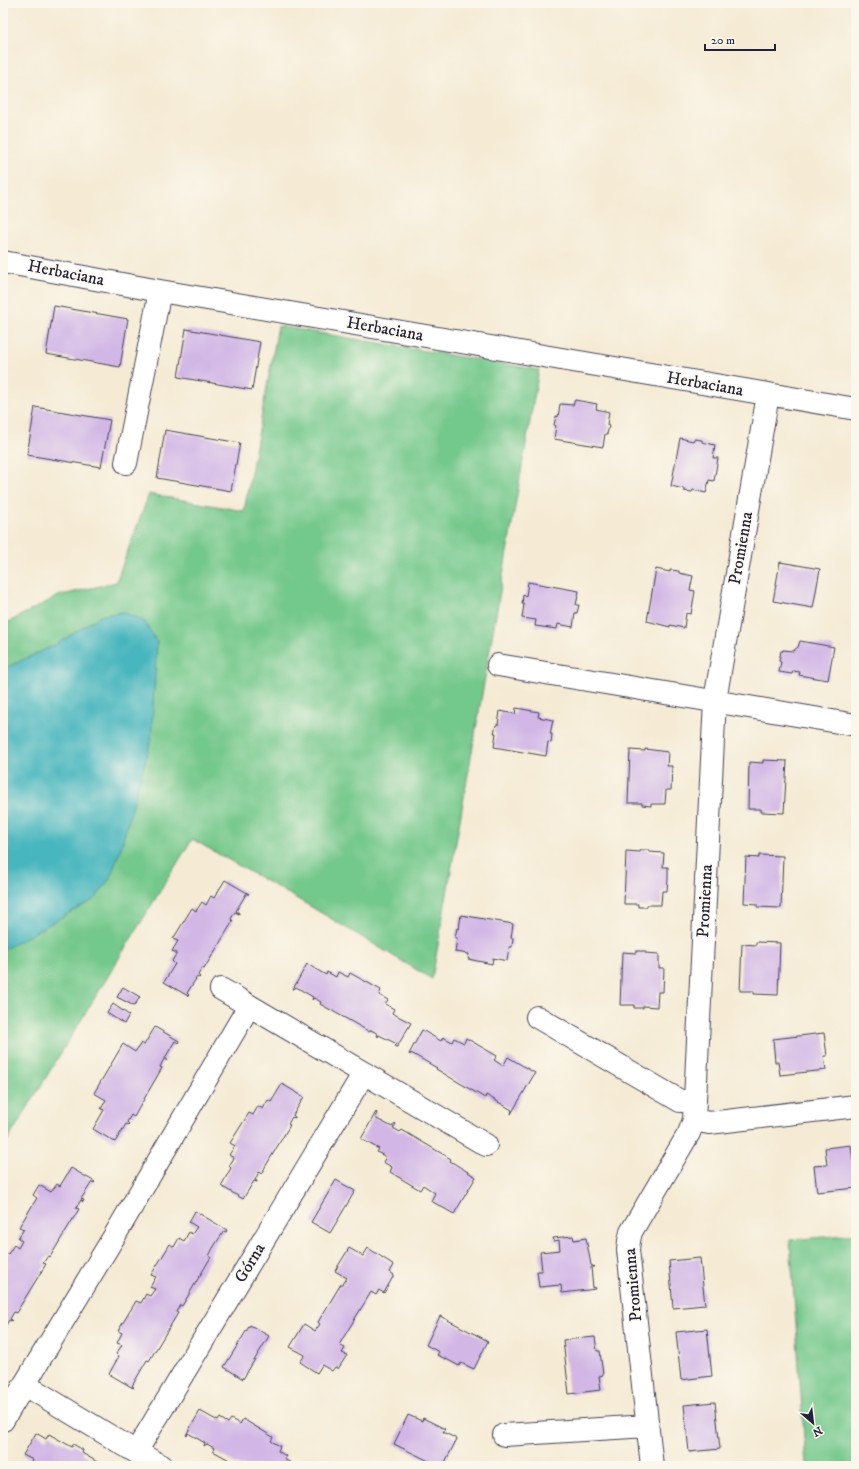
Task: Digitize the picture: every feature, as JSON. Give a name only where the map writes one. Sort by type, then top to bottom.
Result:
[{"type":"street","name":"Herbaciana","points":[[3,262],[160,291],[856,409]]},
{"type":"street","points":[[126,463],[160,291]]},
{"type":"street","name":"Promienna","points":[[652,1466],[628,1241],[631,1232],[690,1133],[695,1111],[715,700],[768,395]]},
{"type":"street","points":[[498,665],[715,700],[856,725]]},
{"type":"street","points":[[221,989],[256,1011],[486,1145]]},
{"type":"street","points":[[3,1420],[256,1011]]},
{"type":"street","points":[[537,1017],[680,1101],[709,1123],[856,1106]]},
{"type":"street","name":"Górna","points":[[136,1452],[364,1073]]},
{"type":"street","points":[[24,1386],[162,1466]]},
{"type":"street","points":[[504,1435],[647,1426]]},
{"type":"green space","points":[[278,326],[539,370],[432,979],[308,905],[192,839],[4,1146],[3,625],[58,596],[116,582],[149,494],[244,511]]},
{"type":"green space","points":[[856,1234],[856,1466],[806,1466],[790,1240]]},
{"type":"water","points":[[123,612],[145,622],[157,642],[151,740],[120,851],[110,878],[95,899],[3,950],[3,669],[57,644],[100,616]]},
{"type":"building","points":[[54,306],[128,319],[120,367],[46,354]]},
{"type":"building","points":[[186,329],[260,342],[252,390],[178,377]]},
{"type":"building","points":[[3,400],[7,405],[4,420],[3,420]]},
{"type":"building","points":[[575,400],[597,404],[596,409],[609,412],[607,425],[609,426],[607,434],[605,434],[603,447],[554,439],[556,426],[554,425],[556,416],[558,417],[560,404],[573,405]]},
{"type":"building","points":[[35,407],[110,420],[101,467],[27,455]]},
{"type":"building","points":[[165,430],[240,443],[231,491],[157,478]]},
{"type":"building","points":[[680,438],[693,441],[694,439],[702,440],[702,442],[715,445],[713,458],[718,458],[714,481],[709,480],[706,493],[693,490],[692,492],[684,491],[684,489],[671,486]]},
{"type":"building","points":[[780,562],[820,569],[813,608],[773,601]]},
{"type":"building","points":[[656,569],[670,572],[670,570],[679,571],[679,573],[693,576],[690,590],[695,591],[693,603],[691,614],[686,613],[684,628],[670,625],[670,627],[647,621]]},
{"type":"building","points":[[528,582],[579,591],[576,605],[579,605],[577,613],[575,613],[573,627],[558,624],[557,629],[535,626],[536,620],[522,618],[524,604],[522,604],[523,595],[526,596]]},
{"type":"building","points":[[800,641],[834,647],[828,680],[799,675],[800,672],[793,671],[792,674],[779,672],[781,651],[793,651],[798,647]]},
{"type":"building","points":[[516,708],[539,712],[538,717],[553,720],[550,734],[552,734],[551,743],[548,742],[546,756],[494,747],[496,733],[494,733],[496,725],[498,725],[500,711],[515,714]]},
{"type":"building","points":[[645,749],[668,752],[667,766],[672,766],[671,790],[666,790],[665,804],[651,804],[651,806],[642,805],[642,803],[628,803],[630,750],[645,751]]},
{"type":"building","points":[[763,760],[787,761],[784,813],[761,812],[761,809],[748,809],[749,762],[763,763]]},
{"type":"building","points":[[641,850],[664,853],[663,867],[668,867],[668,879],[667,891],[662,891],[661,905],[647,905],[647,907],[638,907],[638,904],[624,904],[626,851],[640,852]]},
{"type":"building","points":[[759,855],[783,856],[781,908],[757,907],[757,904],[744,903],[746,857],[759,858]]},
{"type":"building","points":[[225,880],[249,894],[246,894],[236,911],[239,914],[235,912],[231,919],[233,921],[204,969],[202,968],[198,975],[200,977],[197,977],[187,993],[189,995],[188,996],[164,982],[175,964],[172,961],[177,953],[172,951],[178,941],[173,939],[192,908],[196,911],[202,902],[206,905],[211,896],[214,898]]},
{"type":"building","points":[[461,915],[513,924],[511,938],[513,938],[512,947],[509,947],[507,961],[493,958],[492,964],[468,959],[469,954],[455,952],[457,938],[455,938],[457,928],[459,929]]},
{"type":"building","points":[[756,942],[780,943],[778,995],[754,994],[754,991],[740,991],[742,944],[756,945]]},
{"type":"building","points":[[636,951],[659,954],[659,968],[664,968],[663,992],[658,992],[657,1007],[643,1006],[643,1008],[634,1008],[634,1005],[620,1005],[622,952],[636,953]]},
{"type":"building","points":[[307,964],[326,975],[327,972],[336,977],[338,972],[348,977],[350,973],[381,990],[379,995],[388,1000],[385,1004],[394,1009],[392,1013],[411,1023],[397,1047],[395,1046],[397,1044],[379,1035],[378,1037],[378,1034],[371,1030],[370,1032],[320,1004],[321,1002],[314,998],[312,1000],[313,997],[296,987],[293,989]]},
{"type":"building","points":[[123,987],[140,997],[134,1006],[117,997]]},
{"type":"building","points":[[113,1004],[129,1015],[124,1024],[107,1013]]},
{"type":"building","points":[[155,1027],[179,1041],[178,1043],[175,1041],[165,1058],[167,1061],[164,1059],[160,1067],[162,1068],[134,1117],[131,1115],[127,1122],[129,1124],[126,1124],[115,1142],[93,1129],[104,1110],[101,1109],[106,1100],[94,1093],[123,1044],[135,1052],[141,1043],[144,1045]]},
{"type":"building","points":[[422,1030],[441,1041],[443,1037],[452,1042],[454,1038],[464,1043],[466,1038],[497,1056],[494,1060],[503,1066],[508,1057],[535,1073],[511,1114],[512,1110],[486,1095],[485,1098],[411,1053],[410,1055],[409,1054]]},
{"type":"building","points":[[824,1033],[827,1056],[824,1056],[826,1070],[780,1075],[778,1062],[775,1062],[773,1039]]},
{"type":"building","points":[[282,1084],[304,1097],[293,1115],[295,1118],[292,1117],[288,1124],[290,1125],[261,1174],[259,1172],[255,1180],[257,1182],[254,1181],[243,1199],[221,1186],[231,1168],[229,1166],[234,1158],[229,1155],[235,1146],[230,1143],[249,1113],[253,1115],[258,1106],[263,1109],[268,1100],[271,1102]]},
{"type":"building","points":[[376,1112],[375,1118],[392,1127],[395,1123],[396,1124],[393,1128],[400,1132],[402,1130],[451,1159],[450,1161],[476,1177],[454,1214],[431,1201],[435,1193],[423,1185],[420,1190],[390,1172],[392,1167],[383,1162],[386,1157],[377,1152],[379,1149],[361,1139]]},
{"type":"building","points":[[851,1145],[853,1161],[856,1161],[856,1188],[817,1192],[814,1166],[827,1165],[825,1148]]},
{"type":"building","points":[[71,1168],[95,1182],[92,1182],[81,1199],[84,1200],[83,1202],[81,1200],[76,1208],[79,1209],[50,1257],[48,1256],[43,1263],[46,1264],[16,1313],[14,1312],[10,1319],[12,1320],[9,1320],[3,1330],[3,1253],[8,1254],[14,1245],[18,1248],[22,1241],[18,1238],[24,1229],[19,1227],[37,1198],[33,1195],[39,1185],[51,1192],[57,1184],[60,1186]]},
{"type":"building","points":[[336,1180],[355,1191],[330,1233],[311,1222]]},
{"type":"building","points":[[195,1211],[227,1230],[226,1232],[224,1231],[213,1248],[209,1256],[211,1257],[182,1306],[180,1305],[176,1312],[178,1313],[149,1361],[147,1360],[132,1386],[134,1387],[133,1388],[109,1374],[119,1356],[116,1354],[122,1345],[117,1343],[122,1333],[118,1331],[136,1301],[141,1303],[146,1294],[150,1296],[155,1289],[150,1287],[156,1277],[151,1275],[170,1244],[174,1247],[179,1238],[184,1241],[189,1232],[192,1234],[197,1227],[189,1222]]},
{"type":"building","points":[[573,1236],[574,1240],[586,1238],[591,1265],[594,1267],[591,1267],[593,1288],[595,1287],[596,1289],[562,1293],[561,1285],[539,1287],[537,1271],[542,1271],[540,1252],[560,1250],[559,1240],[554,1241],[553,1238]]},
{"type":"building","points":[[349,1248],[363,1256],[368,1248],[394,1265],[390,1272],[394,1275],[384,1293],[379,1290],[376,1295],[371,1292],[339,1345],[345,1348],[342,1353],[347,1355],[338,1369],[335,1367],[332,1371],[322,1365],[317,1373],[300,1362],[305,1355],[290,1347],[304,1324],[315,1331],[320,1324],[318,1322],[341,1284],[343,1284],[347,1278],[335,1271]]},
{"type":"building","points":[[700,1258],[705,1305],[673,1308],[669,1261]]},
{"type":"building","points":[[440,1316],[488,1341],[474,1369],[461,1363],[459,1366],[437,1355],[439,1352],[426,1345]]},
{"type":"building","points":[[250,1325],[269,1336],[243,1379],[224,1367]]},
{"type":"building","points":[[707,1329],[712,1376],[681,1380],[676,1332]]},
{"type":"building","points":[[595,1337],[597,1351],[600,1351],[603,1375],[599,1376],[601,1390],[569,1394],[563,1340]]},
{"type":"building","points":[[715,1402],[720,1449],[689,1452],[684,1405]]},
{"type":"building","points":[[200,1411],[218,1421],[220,1418],[228,1423],[231,1419],[240,1424],[243,1419],[273,1437],[271,1441],[280,1446],[278,1451],[286,1456],[284,1459],[296,1466],[240,1466],[213,1451],[214,1448],[207,1444],[204,1446],[205,1443],[188,1433],[187,1436],[186,1435]]},
{"type":"building","points":[[408,1415],[422,1421],[423,1418],[445,1429],[443,1432],[457,1439],[443,1466],[439,1466],[394,1444]]},
{"type":"building","points":[[36,1433],[46,1439],[49,1434],[72,1447],[73,1444],[83,1450],[82,1453],[104,1466],[32,1466],[33,1460],[23,1455]]}]
